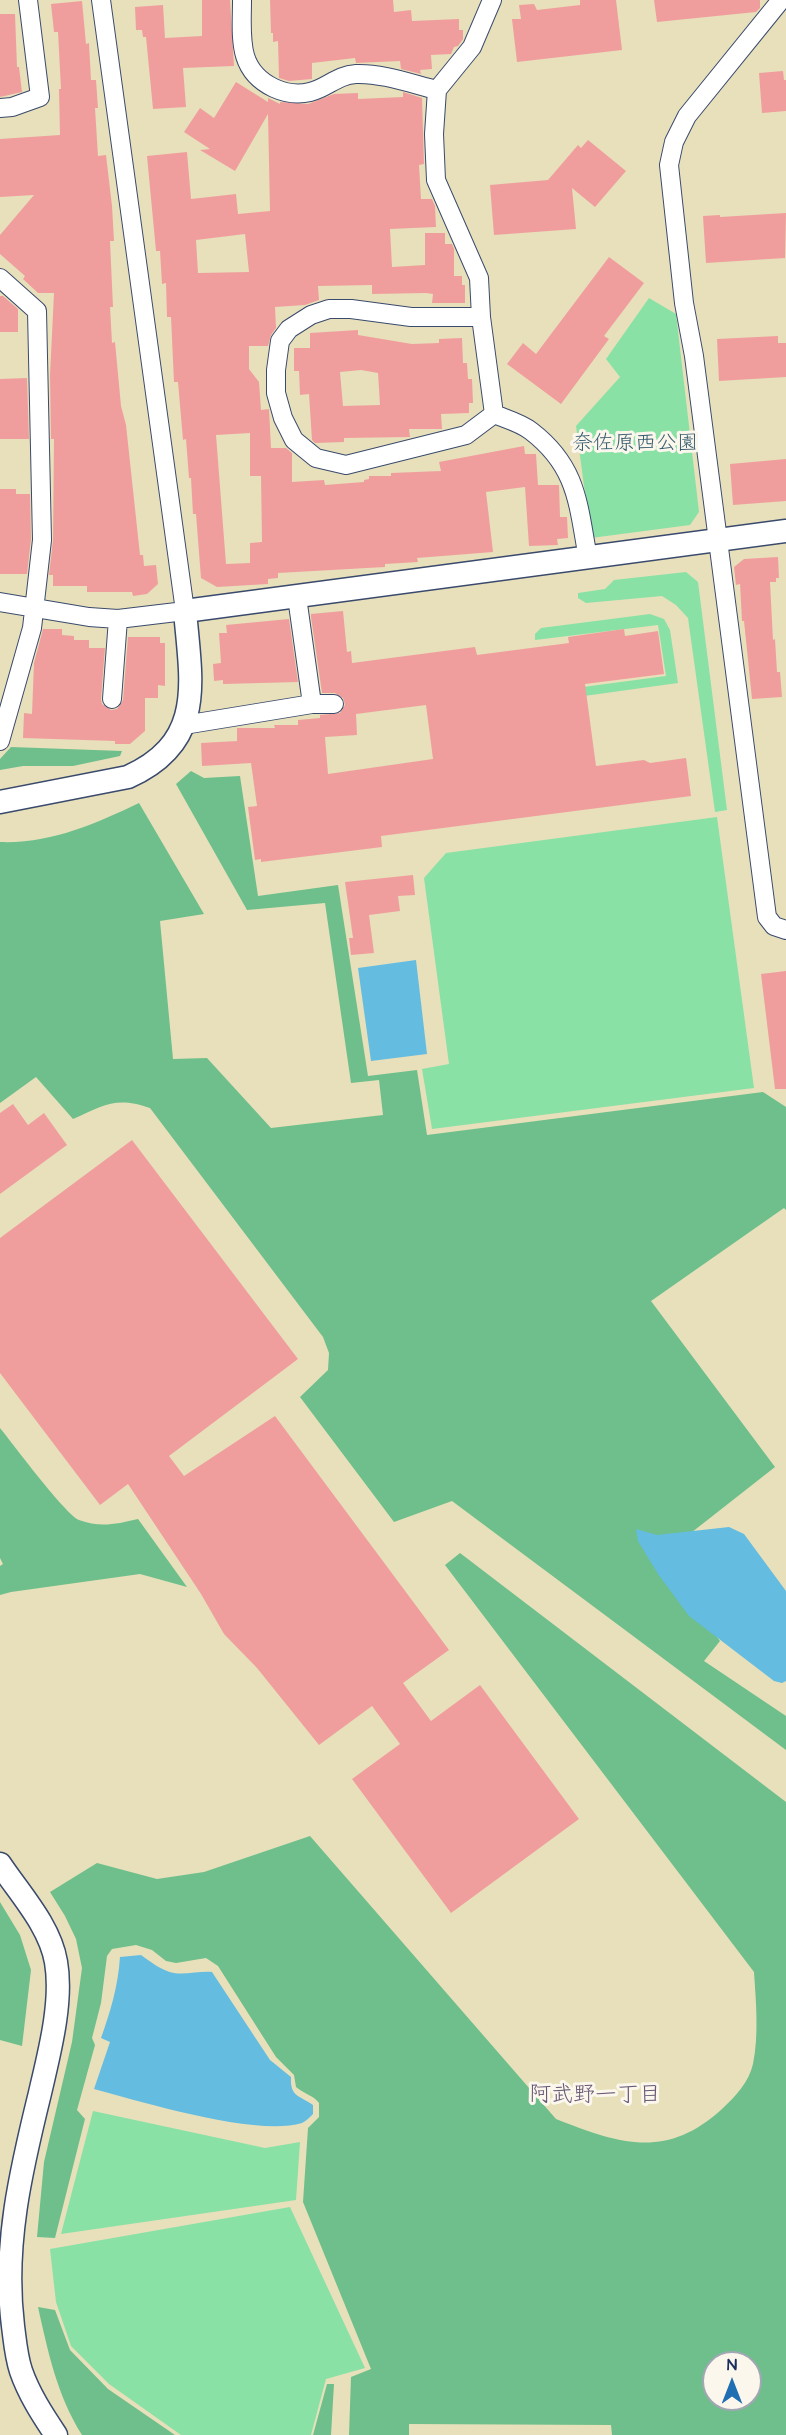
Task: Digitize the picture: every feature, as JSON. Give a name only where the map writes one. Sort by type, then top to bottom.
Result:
[{"type":"street","points":[[0,108],[12,107],[40,97],[28,0]]},
{"type":"street","points":[[0,802],[128,777],[142,771],[161,757],[176,738],[184,725],[191,693],[185,611],[101,0]]},
{"type":"street","points":[[243,0],[242,34],[247,65],[261,82],[284,92],[305,93],[322,89],[335,78],[356,74],[399,80],[437,90]]},
{"type":"street","points":[[492,0],[472,47],[437,90],[435,134],[436,180],[479,278],[481,317],[494,414]]},
{"type":"street","points":[[781,0],[687,117],[674,142],[669,165],[684,303],[719,540],[768,917],[774,926],[786,930]]},
{"type":"street","points":[[0,278],[37,311],[42,540],[36,608],[0,741]]},
{"type":"street","points":[[481,317],[411,317],[351,309],[329,309],[311,315],[289,330],[280,341],[276,393],[283,418],[294,440],[316,458],[346,465],[466,435],[494,414]]},
{"type":"street","points":[[494,414],[530,430],[557,456],[575,487],[588,558]]},
{"type":"street","points":[[0,602],[118,619],[786,531]]},
{"type":"street","points":[[297,597],[312,704]]},
{"type":"street","points":[[112,699],[118,619]]},
{"type":"street","points":[[184,725],[312,704],[334,704]]},
{"type":"street","points":[[0,1864],[49,1941],[57,1972],[50,2046],[16,2195],[10,2280],[15,2344],[21,2370],[32,2397],[56,2435]]},
{"type":"green space","name":"奈佐原西公園","points":[[649,298],[676,314],[699,512],[690,525],[591,538],[576,426],[620,377],[606,359]]},
{"type":"green space","points":[[686,572],[698,582],[727,810],[715,812],[688,618],[676,605],[662,596],[586,603],[578,598],[578,593],[605,589],[614,580]]},
{"type":"green space","points":[[650,614],[664,619],[670,630],[678,683],[584,696],[583,687],[666,676],[658,625],[535,640],[535,634],[541,628]]},
{"type":"green space","points":[[11,747],[122,751],[120,756],[73,766],[23,766],[0,770],[0,759]]},
{"type":"green space","points":[[191,771],[204,778],[240,776],[258,896],[338,885],[368,1076],[417,1070],[427,1135],[763,1092],[786,1107],[786,1210],[784,1208],[651,1301],[775,1467],[659,1558],[720,1641],[704,1661],[786,1716],[786,1750],[452,1501],[394,1522],[300,1397],[328,1370],[329,1353],[323,1337],[150,1108],[128,1103],[110,1104],[73,1119],[36,1077],[0,1103],[0,842],[37,840],[72,831],[139,803],[204,914],[160,921],[173,1059],[207,1058],[271,1128],[383,1115],[379,1080],[351,1083],[325,903],[247,910],[176,784]]},
{"type":"green space","points":[[717,817],[754,1088],[432,1129],[422,1069],[449,1064],[424,878],[446,853]]},
{"type":"green space","points":[[0,1428],[51,1492],[79,1520],[101,1525],[138,1519],[187,1587],[140,1574],[0,1595],[0,1566],[3,1564],[0,1558]]},
{"type":"green space","points":[[460,1553],[786,1802],[786,2435],[612,2435],[611,2425],[409,2424],[409,2435],[349,2435],[351,2377],[371,2369],[303,2202],[308,2128],[319,2117],[319,2103],[296,2087],[294,2075],[276,2057],[218,1966],[206,1958],[176,1963],[166,1961],[152,1950],[136,1945],[112,1949],[107,1956],[101,2003],[92,2038],[95,2045],[77,2110],[85,2119],[55,2238],[37,2237],[44,2162],[72,2042],[82,1968],[76,1939],[50,1892],[97,1863],[157,1879],[204,1872],[310,1836],[556,2119],[622,2140],[662,2141],[681,2136],[701,2125],[722,2109],[745,2083],[753,2064],[756,2042],[754,1972],[445,1565]]},
{"type":"green space","points":[[0,1902],[20,1935],[31,1970],[22,2046],[0,2040]]},
{"type":"green space","points":[[93,2111],[265,2148],[300,2142],[296,2200],[61,2234]]},
{"type":"green space","points":[[290,2207],[365,2368],[326,2379],[311,2435],[181,2435],[109,2384],[71,2346],[56,2302],[50,2249]]},
{"type":"green space","points":[[38,2307],[55,2310],[70,2350],[108,2389],[175,2435],[82,2435],[60,2389]]},
{"type":"green space","points":[[327,2384],[334,2384],[331,2435],[313,2435]]},
{"type":"water","points":[[416,960],[427,1054],[371,1061],[358,968]]},
{"type":"water","points":[[729,1527],[744,1534],[786,1591],[786,1681],[782,1683],[774,1681],[689,1616],[658,1574],[638,1541],[636,1529],[657,1535]]},
{"type":"water","points":[[141,1955],[157,1966],[174,1973],[212,1972],[270,2060],[291,2077],[294,2092],[313,2105],[313,2114],[302,2123],[282,2126],[229,2122],[94,2089],[110,2042],[101,2038],[118,1978],[120,1957]]},
{"type":"building","points":[[202,0],[230,0],[234,66],[183,68],[186,107],[153,109],[146,37],[143,37],[142,30],[136,30],[135,7],[163,5],[165,38],[202,36]]},
{"type":"building","points":[[270,0],[393,0],[394,12],[411,10],[412,21],[459,19],[459,30],[463,30],[463,39],[458,46],[454,47],[451,54],[431,55],[432,69],[420,70],[421,74],[401,69],[400,61],[356,63],[355,58],[312,63],[312,79],[289,81],[279,78],[278,41],[273,42],[273,33],[271,33]]},
{"type":"building","points":[[580,0],[616,0],[622,50],[517,62],[512,19],[521,19],[519,5],[534,4],[537,10],[580,5]]},
{"type":"building","points":[[654,0],[760,0],[760,8],[756,12],[657,22]]},
{"type":"building","points":[[82,1],[86,44],[89,43],[91,80],[96,80],[98,156],[106,155],[112,206],[114,241],[110,241],[113,307],[110,307],[112,343],[115,342],[140,555],[143,555],[144,566],[156,565],[158,584],[147,594],[133,596],[132,592],[87,592],[87,586],[53,586],[53,575],[49,575],[53,540],[54,439],[51,439],[50,375],[54,293],[38,293],[23,279],[25,276],[0,254],[0,235],[34,195],[0,197],[0,139],[60,135],[59,89],[61,89],[58,32],[54,32],[51,4]]},
{"type":"building","points":[[0,14],[15,14],[17,67],[19,67],[22,92],[0,97]]},
{"type":"building","points":[[783,71],[784,80],[786,80],[786,111],[762,113],[759,73]]},
{"type":"building","points":[[236,82],[268,102],[268,98],[280,104],[280,102],[308,104],[334,94],[358,93],[358,99],[403,97],[403,92],[422,98],[424,164],[419,165],[421,199],[432,199],[435,206],[436,227],[390,229],[392,267],[425,265],[425,233],[445,233],[445,244],[452,244],[454,249],[454,276],[462,276],[462,285],[465,285],[465,303],[432,303],[433,294],[426,293],[372,294],[372,285],[318,286],[319,300],[305,305],[275,307],[276,328],[268,346],[249,346],[249,369],[259,382],[261,410],[269,409],[271,448],[286,448],[292,453],[292,482],[324,480],[325,485],[364,482],[369,479],[369,476],[391,476],[391,473],[441,471],[439,462],[524,446],[525,454],[536,454],[538,485],[559,485],[560,517],[567,517],[568,538],[557,539],[558,545],[529,546],[525,487],[486,492],[493,552],[417,558],[418,562],[385,564],[385,567],[278,573],[278,578],[268,579],[268,584],[217,587],[201,578],[196,514],[193,514],[186,439],[183,440],[178,382],[174,382],[171,317],[167,317],[166,283],[162,284],[160,251],[156,251],[147,156],[187,152],[191,199],[236,194],[238,214],[270,211],[268,114],[235,171],[200,150],[210,149],[184,132],[200,108],[214,118]],"holes":[[[245,234],[249,272],[198,273],[196,240]],[[250,433],[250,476],[261,476],[262,542],[250,543],[250,563],[226,564],[216,435]]]},
{"type":"building","points":[[588,140],[626,171],[595,207],[572,188],[576,229],[494,235],[490,185],[548,180],[578,145],[581,148]]},
{"type":"building","points":[[786,213],[785,258],[706,263],[703,216]]},
{"type":"building","points":[[609,257],[644,283],[604,336],[609,339],[561,404],[507,364],[523,343],[536,354]]},
{"type":"building","points":[[0,296],[18,309],[18,332],[0,332]]},
{"type":"building","points":[[358,330],[358,335],[412,344],[439,343],[439,339],[462,338],[463,363],[467,363],[468,379],[472,379],[473,403],[469,403],[469,413],[441,414],[442,429],[409,429],[410,437],[344,438],[344,442],[315,443],[312,440],[309,394],[300,395],[299,371],[294,371],[294,348],[310,348],[310,333]],"holes":[[[361,370],[378,373],[380,405],[343,406],[340,372]]]},
{"type":"building","points":[[778,336],[778,343],[786,343],[786,377],[719,381],[717,339]]},
{"type":"building","points":[[27,378],[29,439],[0,439],[0,379]]},
{"type":"building","points":[[786,459],[786,501],[733,505],[730,464]]},
{"type":"building","points":[[0,489],[16,489],[16,494],[30,494],[31,539],[27,574],[0,574]]},
{"type":"building","points":[[778,557],[779,578],[776,578],[776,582],[770,582],[773,640],[775,639],[777,672],[780,672],[782,697],[752,699],[744,621],[742,621],[740,584],[736,585],[734,567],[744,559]]},
{"type":"building","points":[[343,611],[347,652],[351,651],[352,663],[475,647],[477,655],[569,643],[568,637],[624,629],[625,636],[658,631],[664,674],[585,684],[596,766],[686,758],[691,796],[381,836],[382,847],[261,862],[261,859],[255,860],[248,807],[257,806],[251,763],[202,766],[201,743],[237,741],[237,728],[275,728],[274,725],[298,725],[298,720],[340,713],[345,705],[343,698],[335,693],[322,693],[311,614]],"holes":[[[426,705],[433,759],[328,774],[325,737],[357,735],[356,714]]]},
{"type":"building","points":[[289,619],[298,682],[223,684],[223,680],[214,681],[213,664],[221,663],[219,633],[227,633],[226,625]]},
{"type":"building","points":[[43,629],[62,629],[62,635],[74,636],[74,640],[89,640],[89,648],[105,648],[101,699],[102,704],[111,710],[117,709],[123,700],[128,637],[160,637],[160,643],[165,643],[165,686],[158,685],[158,698],[145,698],[145,731],[130,744],[115,744],[115,741],[23,738],[24,713],[32,714],[34,663]]},
{"type":"building","points":[[413,875],[415,895],[398,896],[400,911],[369,915],[374,953],[351,955],[349,938],[353,938],[345,882]]},
{"type":"building","points":[[786,971],[786,1089],[775,1089],[761,974]]},
{"type":"building","points":[[13,1104],[28,1125],[44,1113],[67,1145],[0,1194],[0,1113]]},
{"type":"building","points":[[132,1140],[298,1359],[169,1456],[184,1476],[275,1416],[449,1650],[403,1683],[431,1721],[480,1685],[579,1819],[451,1913],[352,1779],[400,1744],[372,1706],[319,1745],[257,1668],[224,1634],[201,1594],[128,1484],[100,1505],[0,1373],[0,1238]]},
{"type":"district","name":"阿武野一丁目","points":[[595,2096]]}]
